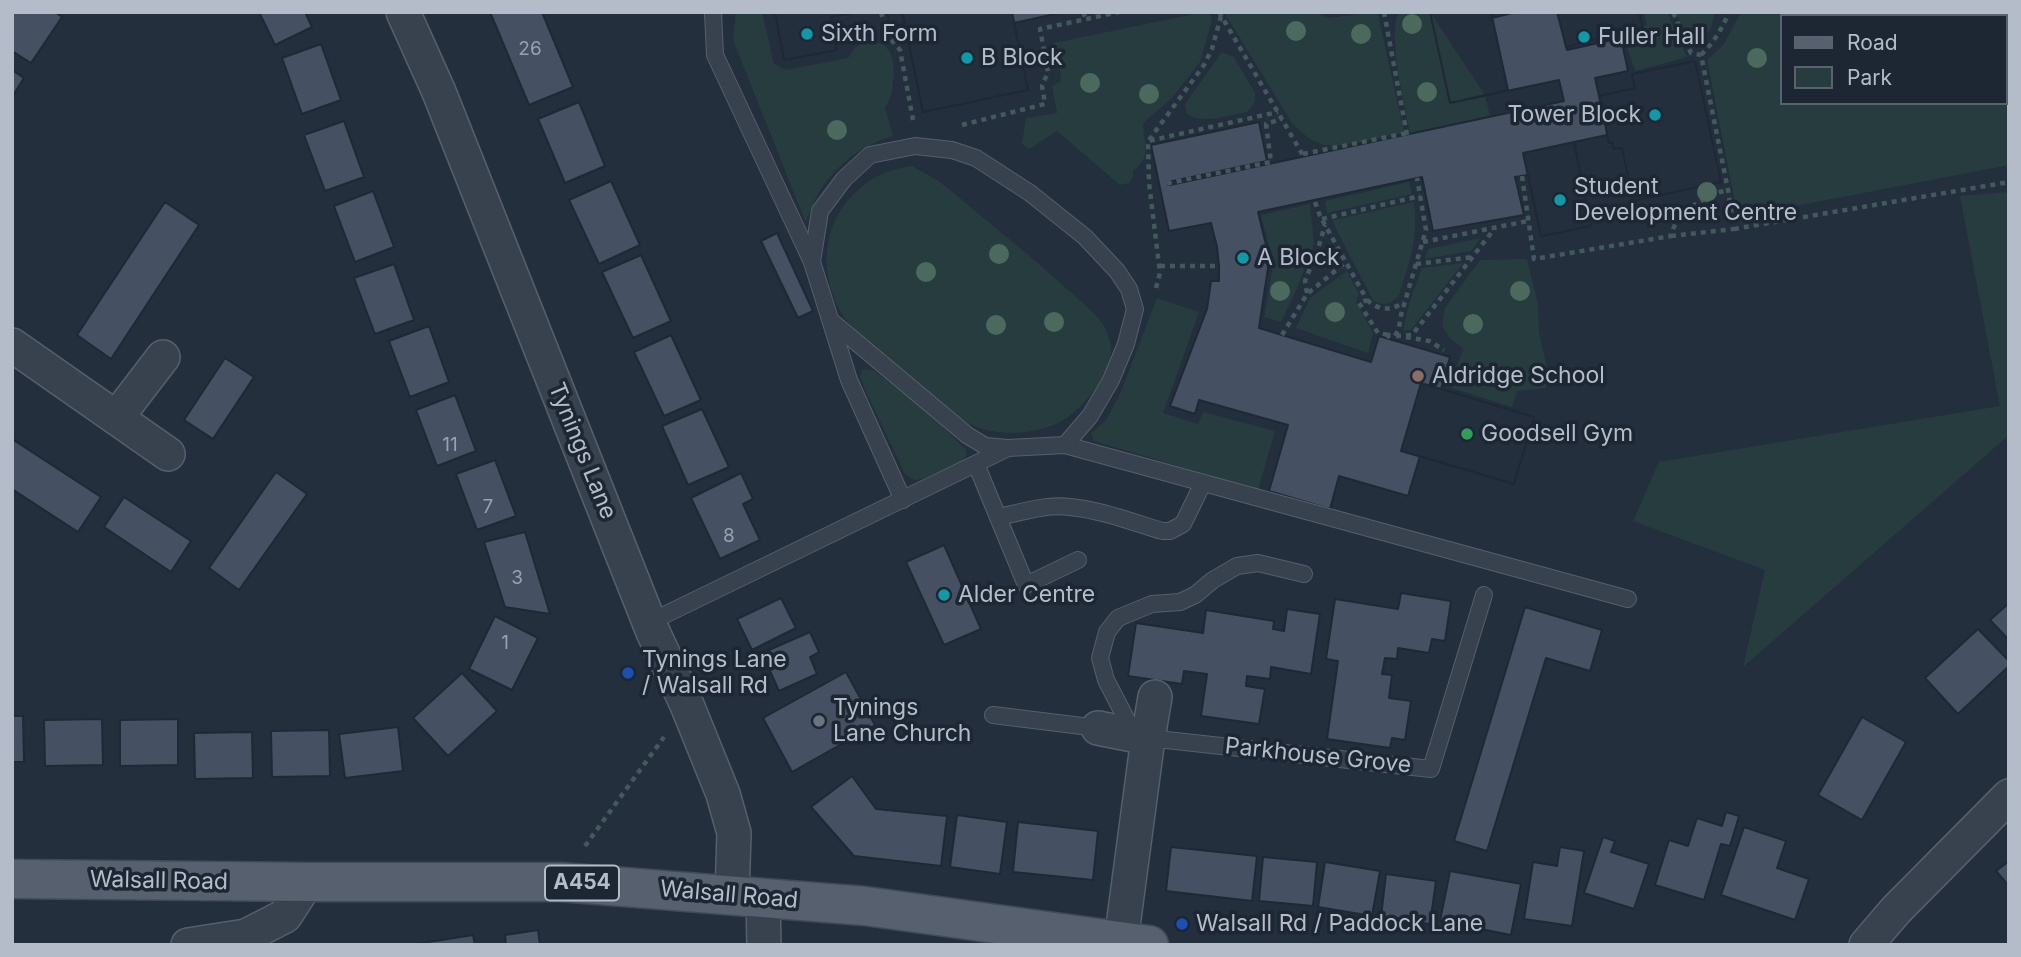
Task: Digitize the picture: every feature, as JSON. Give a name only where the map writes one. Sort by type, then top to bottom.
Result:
[{"type":"main road","name":"Walsall Road","points":[[12,879],[307,883],[560,882],[865,906],[1135,943]]},
{"type":"street","name":"Tynings Lane","points":[[403,12],[439,92],[650,622],[723,794],[747,897],[764,945]]},
{"type":"street","points":[[12,345],[168,454]]},
{"type":"street","points":[[117,417],[163,357]]},
{"type":"street","points":[[1135,943],[1141,736],[1155,697]]},
{"type":"street","name":"Parkhouse Grove","points":[[1098,728],[1141,736]]},
{"type":"street","points":[[1866,945],[1896,910],[2009,796]]},
{"type":"street","points":[[188,945],[246,936],[285,916],[307,883]]},
{"type":"lane","points":[[713,12],[715,55],[812,262],[849,380],[903,500]]},
{"type":"lane","points":[[812,262],[820,211],[844,179],[870,155],[915,146],[952,150],[976,158],[1030,194],[1085,237],[1117,271],[1129,289],[1135,309],[1126,344],[1111,380],[1090,416],[1065,444]]},
{"type":"lane","points":[[830,320],[967,435],[985,446],[1008,448],[1065,444],[1628,599]]},
{"type":"lane","points":[[650,622],[1008,448]]},
{"type":"lane","points":[[976,464],[1026,585],[1077,560]]},
{"type":"lane","points":[[999,517],[1036,508],[1069,506],[1162,531],[1171,531],[1184,524],[1203,483]]},
{"type":"lane","points":[[1141,736],[1107,680],[1100,658],[1107,632],[1118,618],[1152,604],[1180,602],[1195,596],[1213,580],[1237,566],[1258,563],[1304,574]]},
{"type":"lane","name":"Parkhouse Grove","points":[[1141,736],[1431,769],[1484,594]]},
{"type":"lane","name":"Parkhouse Grove","points":[[993,715],[1098,728]]},
{"type":"path","points":[[881,12],[888,36],[900,50],[914,123]]},
{"type":"path","points":[[1083,12],[1086,19]]},
{"type":"path","points":[[957,126],[1045,104],[1042,86],[1048,72],[1040,29],[1119,12]]},
{"type":"path","points":[[1220,14],[1304,155],[1407,134],[1384,12]]},
{"type":"path","points":[[1673,12],[1691,53],[1701,55]]},
{"type":"path","points":[[1701,55],[1712,45],[1729,12]]},
{"type":"path","points":[[1154,297],[1160,266],[1149,183],[1149,141],[1204,65],[1212,49],[1220,14]]},
{"type":"path","points":[[1701,55],[1734,229]]},
{"type":"path","points":[[1149,141],[1278,112]]},
{"type":"path","points":[[1170,185],[1169,183],[1271,162],[1266,124],[1282,119]]},
{"type":"path","points":[[1522,176],[1534,258],[1671,236],[1734,229],[2009,181]]},
{"type":"path","points":[[1391,336],[1399,328],[1426,230],[1417,178]]},
{"type":"path","points":[[1671,236],[1676,221],[1699,202],[1715,192],[1728,190]]},
{"type":"path","points":[[1322,219],[1420,196]]},
{"type":"path","points":[[1315,202],[1367,300],[1374,306],[1385,309],[1392,309],[1405,302]]},
{"type":"path","points":[[1422,242],[1528,221]]},
{"type":"path","points":[[1307,294],[1305,281],[1325,224]]},
{"type":"path","points":[[1391,336],[1412,335],[1496,228]]},
{"type":"path","points":[[1416,264],[1473,257]]},
{"type":"path","points":[[1282,335],[1307,294],[1346,262]]},
{"type":"path","points":[[1160,266],[1219,266]]},
{"type":"path","points":[[1367,300],[1359,303],[1378,333],[1430,341],[1444,350]]},
{"type":"path","points":[[560,882],[687,705]]},
{"type":"green space","points":[[736,12],[762,12],[774,64],[786,70],[848,58],[863,42],[882,43],[892,57],[893,84],[885,108],[893,136],[863,149],[838,168],[819,193],[806,223],[733,40]]},
{"type":"green space","points":[[1204,12],[1211,15],[1212,20],[1200,62],[1172,98],[1143,123],[1145,156],[1133,170],[1129,183],[1120,185],[1057,131],[1029,149],[1022,144],[1026,118],[1057,113],[1052,86],[1060,82],[1060,72],[1054,43]]},
{"type":"green space","points":[[1224,12],[1314,12],[1329,18],[1374,12],[1378,15],[1404,132],[1342,145],[1320,144],[1303,134],[1292,123]]},
{"type":"green space","points":[[1399,12],[1430,12],[1485,95],[1490,116],[1410,134],[1396,55],[1396,24]]},
{"type":"green space","points":[[1644,12],[1667,12],[1687,57],[1635,71],[1622,32],[1647,25]]},
{"type":"green space","points":[[1676,12],[1714,12],[1708,33],[1693,49]]},
{"type":"green space","points":[[1741,12],[1991,12],[1993,14],[1780,14],[1780,105],[2007,105],[2007,26],[2009,165],[1738,217],[1707,60],[1724,44]]},
{"type":"green space","points":[[1222,52],[1234,57],[1255,93],[1255,102],[1247,112],[1216,118],[1201,119],[1187,114],[1185,104]]},
{"type":"green space","points":[[912,166],[955,194],[1092,311],[1102,324],[1111,347],[1107,367],[1090,395],[1067,418],[1048,427],[1014,433],[991,431],[970,424],[946,408],[873,346],[842,314],[835,301],[827,273],[828,244],[837,217],[845,204],[867,183],[892,170]]},
{"type":"green space","points":[[1409,182],[1412,194],[1327,213],[1325,201]]},
{"type":"green space","points":[[2009,192],[2009,435],[1743,667],[1765,570],[1633,521],[1659,462],[2000,406],[1960,196]]},
{"type":"green space","points":[[1414,202],[1414,237],[1400,292],[1395,299],[1381,304],[1373,300],[1333,220]]},
{"type":"green space","points":[[1310,204],[1314,244],[1298,286],[1281,322],[1264,317],[1272,271],[1261,215]]},
{"type":"green space","points":[[1481,238],[1471,251],[1425,259],[1428,249]]},
{"type":"green space","points":[[1527,259],[1538,305],[1539,332],[1547,368],[1546,388],[1517,391],[1512,407],[1445,386],[1449,373],[1455,372],[1463,349],[1450,338],[1442,326],[1445,308],[1480,260]]},
{"type":"green space","points":[[1463,263],[1411,330],[1403,330],[1422,268]]},
{"type":"green space","points":[[1347,271],[1359,294],[1356,302],[1373,333],[1368,353],[1296,328],[1310,298]]},
{"type":"green space","points":[[1157,298],[1199,312],[1163,413],[1198,424],[1203,412],[1275,431],[1258,490],[1094,441],[1091,433],[1106,420],[1120,394]]},
{"type":"green space","points":[[865,369],[873,370],[926,410],[966,450],[963,461],[922,479],[915,480],[905,474],[860,376]]},
{"type":"building","points":[[13,12],[55,12],[62,17],[31,63],[12,51]]},
{"type":"building","points":[[259,12],[305,12],[312,27],[275,45]]},
{"type":"building","points":[[490,12],[542,12],[573,87],[529,105]]},
{"type":"building","name":"Sixth Form","points":[[775,12],[859,12],[831,17],[837,50],[784,60]]},
{"type":"building","name":"Sixth Form","points":[[775,12],[859,12],[831,17],[837,50],[784,60]]},
{"type":"building","name":"B Block","points":[[887,12],[1064,12],[1014,23],[1028,90],[923,112],[905,24],[890,26]]},
{"type":"building","name":"Sixth Form","points":[[887,12],[902,12],[905,24],[890,26]]},
{"type":"building","name":"B Block","points":[[902,12],[1012,12],[1028,90],[923,112]]},
{"type":"building","name":"A Block","points":[[1430,12],[1491,12],[1492,18],[1516,12],[1639,12],[1643,27],[1566,47],[1567,50],[1621,38],[1628,71],[1595,78],[1599,96],[1635,88],[1632,74],[1695,61],[1721,182],[1633,201],[1622,148],[1614,149],[1607,135],[1574,142],[1591,226],[1541,236],[1528,175],[1515,177],[1524,215],[1433,231],[1422,177],[1258,212],[1267,249],[1268,268],[1259,328],[1371,362],[1379,336],[1450,357],[1441,389],[1534,417],[1514,484],[1420,456],[1408,496],[1339,476],[1330,509],[1269,491],[1288,425],[1199,400],[1195,414],[1170,406],[1207,309],[1211,281],[1219,281],[1219,266],[1211,223],[1169,231],[1151,145],[1259,122],[1267,161],[1168,182],[1170,185],[1564,101],[1559,80],[1450,103]]},
{"type":"building","points":[[1430,12],[1491,12],[1508,90],[1450,103]]},
{"type":"building","name":"Fuller Hall","points":[[1557,12],[1639,12],[1643,27],[1566,47]]},
{"type":"building","points":[[321,44],[341,100],[302,114],[282,58]]},
{"type":"building","name":"Tower Block","points":[[1695,61],[1721,182],[1633,201],[1622,148],[1614,149],[1612,142],[1609,143],[1599,96],[1635,88],[1632,74]]},
{"type":"building","points":[[12,70],[24,78],[12,97]]},
{"type":"building","points":[[579,102],[605,166],[565,183],[538,119]]},
{"type":"building","points":[[344,121],[364,177],[325,191],[304,135]]},
{"type":"building","name":"Student Development Centre","points":[[1574,142],[1591,226],[1541,236],[1523,153]]},
{"type":"building","points":[[611,181],[640,245],[599,264],[569,200]]},
{"type":"building","points":[[373,191],[394,247],[355,262],[334,206]]},
{"type":"building","points":[[165,202],[199,225],[111,359],[77,335]]},
{"type":"building","points":[[777,233],[813,311],[798,318],[761,241]]},
{"type":"building","points":[[641,255],[671,321],[633,338],[602,272]]},
{"type":"building","points":[[394,264],[414,320],[375,334],[354,278]]},
{"type":"building","points":[[429,326],[449,382],[410,397],[389,341]]},
{"type":"building","points":[[671,335],[701,400],[664,416],[634,352]]},
{"type":"building","points":[[225,358],[254,377],[213,439],[184,420]]},
{"type":"building","name":"Goodsell Gym","points":[[1421,383],[1534,417],[1514,484],[1401,451]]},
{"type":"building","points":[[455,395],[476,451],[437,466],[416,410]]},
{"type":"building","points":[[702,409],[729,467],[688,485],[662,426]]},
{"type":"building","points":[[12,439],[101,497],[78,532],[12,489]]},
{"type":"building","points":[[495,460],[516,516],[477,530],[456,474]]},
{"type":"building","points":[[276,472],[307,494],[239,590],[209,568]]},
{"type":"building","points":[[741,473],[753,499],[743,504],[760,540],[720,559],[691,498]]},
{"type":"building","points":[[124,497],[191,541],[171,572],[104,527]]},
{"type":"building","points":[[525,532],[550,614],[505,607],[484,542]]},
{"type":"building","name":"Alder Centre","points":[[944,545],[981,629],[944,645],[906,562]]},
{"type":"building","points":[[1401,593],[1451,601],[1445,641],[1432,639],[1429,653],[1398,648],[1397,659],[1385,658],[1382,674],[1392,675],[1389,698],[1411,701],[1405,740],[1392,738],[1390,748],[1327,739],[1338,661],[1326,659],[1335,599],[1398,609]]},
{"type":"building","points":[[781,598],[796,628],[752,650],[737,619]]},
{"type":"building","points":[[2009,603],[2009,640],[1990,620]]},
{"type":"building","points":[[1525,607],[1602,630],[1590,671],[1546,658],[1487,851],[1454,841]]},
{"type":"building","points":[[1287,609],[1320,614],[1311,674],[1271,667],[1270,679],[1247,676],[1246,686],[1265,689],[1259,724],[1201,716],[1207,674],[1184,671],[1182,684],[1128,676],[1136,623],[1203,633],[1206,610],[1274,621],[1273,629],[1284,631]]},
{"type":"building","points":[[495,616],[538,638],[512,690],[469,669]]},
{"type":"building","points":[[1978,629],[2009,661],[2009,666],[1958,714],[1925,678]]},
{"type":"building","points":[[810,632],[819,652],[810,657],[817,674],[779,691],[762,653]]},
{"type":"building","name":"Tynings Lane Church","points":[[846,672],[875,725],[792,772],[763,718]]},
{"type":"building","points":[[462,673],[497,711],[448,756],[413,718]]},
{"type":"building","points":[[12,716],[23,716],[24,762],[12,762]]},
{"type":"building","points":[[1862,717],[1906,742],[1862,820],[1818,795]]},
{"type":"building","points":[[102,719],[103,765],[45,766],[44,720]]},
{"type":"building","points":[[178,719],[178,765],[120,766],[120,720]]},
{"type":"building","points":[[398,727],[403,771],[345,778],[339,734]]},
{"type":"building","points":[[329,730],[330,776],[272,777],[271,731]]},
{"type":"building","points":[[252,732],[253,778],[195,779],[194,733]]},
{"type":"building","points":[[852,776],[876,809],[947,816],[941,866],[854,856],[811,807]]},
{"type":"building","points":[[1726,812],[1739,816],[1730,846],[1721,844],[1704,900],[1655,885],[1669,840],[1688,846],[1697,818],[1722,826]]},
{"type":"building","points":[[957,815],[1007,822],[1000,874],[950,867]]},
{"type":"building","points":[[1018,822],[1098,831],[1093,880],[1013,872]]},
{"type":"building","points":[[1744,827],[1786,841],[1777,868],[1809,879],[1795,920],[1721,895]]},
{"type":"building","points":[[1603,837],[1615,841],[1611,852],[1649,864],[1634,909],[1584,893]]},
{"type":"building","points":[[1171,847],[1257,856],[1252,901],[1166,891]]},
{"type":"building","points":[[1560,847],[1584,851],[1572,926],[1524,919],[1533,862],[1557,866]]},
{"type":"building","points":[[1263,857],[1317,862],[1313,906],[1259,901]]},
{"type":"building","points":[[2009,861],[2009,886],[1996,871]]},
{"type":"building","points":[[1325,862],[1380,871],[1372,916],[1318,907]]},
{"type":"building","points":[[1450,871],[1521,884],[1511,935],[1440,921]]},
{"type":"building","points":[[1386,874],[1436,881],[1430,924],[1381,917]]},
{"type":"building","points":[[538,930],[540,945],[506,945],[505,935]]},
{"type":"building","points":[[473,935],[475,945],[416,945],[416,944]]},
{"type":"place","name":"Sixth Form","points":[[807,34]]},
{"type":"place","name":"Fuller Hall","points":[[1584,37]]},
{"type":"place","name":"B Block","points":[[967,58]]},
{"type":"place","name":"Tower Block","points":[[1655,115]]},
{"type":"place","name":"Student Development Centre","points":[[1560,200]]},
{"type":"place","name":"A Block","points":[[1243,258]]},
{"type":"place","name":"Aldridge School","points":[[1418,376]]},
{"type":"place","name":"Goodsell Gym","points":[[1467,434]]},
{"type":"place","name":"Alder Centre","points":[[944,595]]},
{"type":"place","name":"Tynings Lane / Walsall Rd","points":[[628,673]]},
{"type":"place","name":"Tynings Lane Church","points":[[819,721]]},
{"type":"place","name":"Walsall Rd / Paddock Lane","points":[[1182,924]]}]
